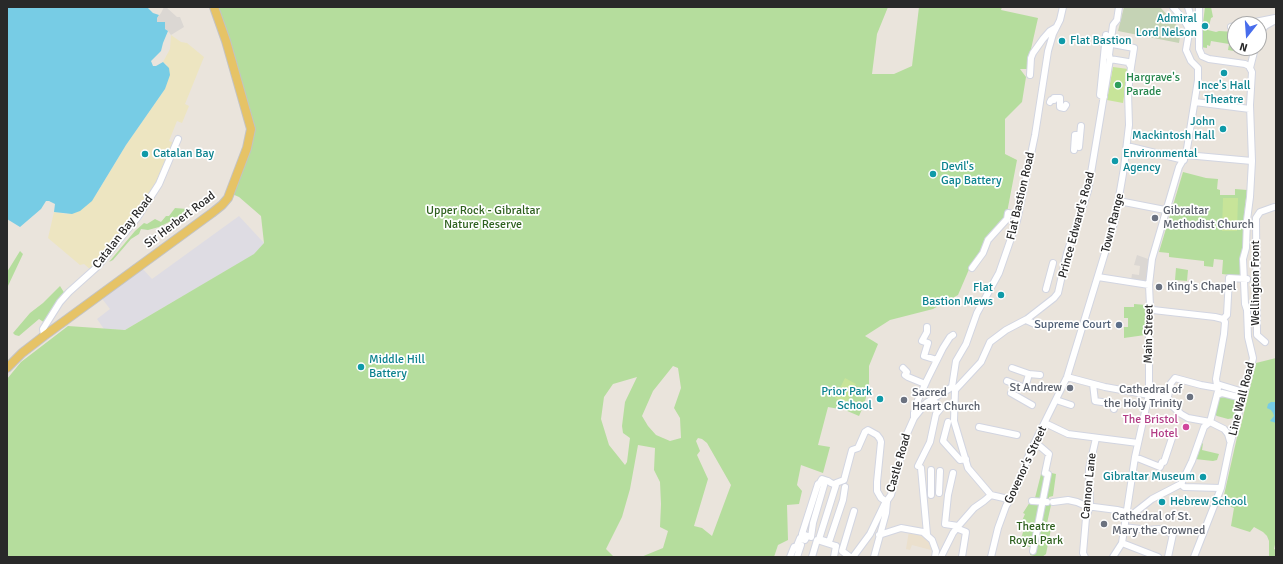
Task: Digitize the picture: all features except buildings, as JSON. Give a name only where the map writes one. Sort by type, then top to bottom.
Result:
[{"type":"main road","name":"Sir Herbert Road","points":[[7,368],[22,353],[44,336],[212,213],[228,198],[247,148],[250,129],[226,41],[214,7]]},
{"type":"street","name":"Flat Bastion Road","points":[[955,389],[956,361],[966,344],[978,313],[999,273],[1020,212],[1036,135],[1048,51],[1053,34],[1060,20],[1063,7]]},
{"type":"street","name":"Prince Edward's Road","points":[[955,389],[980,362],[990,342],[1006,330],[1026,320],[1054,298],[1058,292],[1068,253],[1087,192],[1110,59],[1108,43],[1117,20],[1119,7]]},
{"type":"street","points":[[1173,7],[1188,27],[1189,34],[1187,53],[1198,68],[1206,59]]},
{"type":"street","name":"Main Street","points":[[1113,557],[1122,543],[1135,457],[1149,394],[1149,285],[1152,259],[1178,167],[1185,157],[1199,76],[1196,34],[1188,7]]},
{"type":"street","points":[[1199,7],[1199,49],[1202,56],[1206,59],[1243,63],[1250,68]]},
{"type":"street","points":[[1267,20],[1275,18],[1274,21],[1267,25]]},
{"type":"street","points":[[1030,75],[1031,58],[1033,53],[1050,31],[1056,28]]},
{"type":"street","points":[[1104,97],[1100,95],[1108,43],[1106,35]]},
{"type":"street","name":"Town Range","points":[[1057,399],[1067,377],[1114,227],[1127,146],[1129,125],[1128,92],[1134,48],[1108,43]]},
{"type":"street","name":"Line Wall Road","points":[[1194,557],[1221,488],[1230,445],[1252,367],[1248,337],[1247,310],[1244,304],[1246,279],[1243,259],[1246,248],[1246,220],[1250,197],[1252,161],[1250,109],[1252,78],[1250,68],[1253,56]]},
{"type":"street","points":[[1110,59],[1128,62],[1131,67]]},
{"type":"street","points":[[1050,102],[1051,100],[1054,100],[1054,98],[1060,98],[1060,108],[1064,108],[1066,105]]},
{"type":"street","points":[[1195,102],[1250,109]]},
{"type":"street","points":[[1077,148],[1081,126]]},
{"type":"street","name":"Catalan Bay Road","points":[[44,336],[43,329],[63,299],[98,266],[137,218],[159,184],[178,139]]},
{"type":"street","points":[[1127,146],[1185,157],[1252,161]]},
{"type":"street","points":[[1119,201],[1166,210]]},
{"type":"street","name":"Wellington Front","points":[[1265,342],[1257,335],[1256,218],[1260,212],[1274,207]]},
{"type":"street","points":[[972,268],[983,253],[988,240],[1007,219],[1008,213],[1017,215],[1018,211],[1020,212]]},
{"type":"street","points":[[1046,289],[1053,263]]},
{"type":"street","points":[[1098,277],[1149,285]]},
{"type":"street","points":[[1223,319],[1227,315],[1229,278],[1246,279]]},
{"type":"street","points":[[1150,306],[1153,310],[1215,316],[1223,319]]},
{"type":"street","points":[[1032,501],[1048,502],[1068,500],[1090,507],[1117,510],[1133,514],[1152,499],[1181,484],[1192,460],[1204,427],[1210,422],[1217,389],[1216,379],[1224,334],[1225,322],[1223,319]]},
{"type":"street","points":[[1026,320],[1037,325]]},
{"type":"street","points":[[927,327],[927,332],[922,341],[928,343],[924,356],[937,360]]},
{"type":"street","points":[[914,418],[915,409],[925,384],[950,337],[953,335]]},
{"type":"street","points":[[903,368],[907,372],[905,375],[925,384]]},
{"type":"street","points":[[1012,368],[1029,374],[1040,375]]},
{"type":"street","points":[[1007,381],[1025,388],[1029,374]]},
{"type":"street","points":[[1067,377],[1093,384],[1166,398],[1167,401],[1181,414],[1188,418],[1210,422],[1227,431],[1230,445]]},
{"type":"street","points":[[1166,398],[1171,383],[1175,378],[1217,389],[1245,390]]},
{"type":"street","points":[[1015,384],[1011,393],[1032,405]]},
{"type":"street","points":[[1093,384],[1095,402],[1115,404],[1114,409]]},
{"type":"street","points":[[955,389],[951,421],[943,441],[960,460],[966,459]]},
{"type":"street","name":"Castle Road","points":[[874,557],[886,513],[887,502],[891,495],[906,436],[914,418],[926,403],[955,389]]},
{"type":"street","points":[[1217,389],[1222,393],[1238,397],[1242,400]]},
{"type":"street","points":[[927,534],[920,467],[930,442],[936,414],[941,408],[932,399]]},
{"type":"street","points":[[1057,399],[1071,405]]},
{"type":"street","name":"Govenor's Street","points":[[992,557],[998,528],[1010,498],[1015,491],[1035,442],[1057,399]]},
{"type":"street","points":[[936,418],[951,421]]},
{"type":"street","points":[[951,421],[968,468],[991,494],[1008,499],[1010,498]]},
{"type":"street","points":[[1045,423],[1068,434],[1138,443]]},
{"type":"street","points":[[979,427],[1017,435]]},
{"type":"street","points":[[845,487],[843,500],[831,538],[829,542],[819,539],[836,484],[844,480],[852,450],[858,448],[865,432],[868,430],[877,435],[881,442],[877,491],[881,498],[887,502],[884,505],[870,534],[852,557],[842,551],[854,511]]},
{"type":"street","name":"Cannon Lane","points":[[1085,557],[1082,553],[1086,518],[1090,507],[1089,469],[1096,438]]},
{"type":"street","points":[[1135,457],[1160,467],[1162,462],[1164,462],[1172,438]]},
{"type":"street","points":[[1033,551],[1048,502],[1048,474],[1045,473],[1049,454],[1035,442]]},
{"type":"street","points":[[931,470],[931,495]]},
{"type":"street","points":[[939,493],[940,471]]},
{"type":"street","points":[[954,473],[948,495],[945,524],[957,527],[966,532],[962,557]]},
{"type":"street","points":[[797,557],[804,538],[802,534],[817,485],[822,479],[836,484]]},
{"type":"street","points":[[790,557],[800,538],[810,537],[826,482],[828,481]]},
{"type":"street","points":[[1181,484],[1184,487],[1221,488]]},
{"type":"street","points":[[941,557],[957,527],[974,508],[991,494]]},
{"type":"street","points":[[827,514],[837,517]]},
{"type":"street","points":[[813,523],[823,527]]},
{"type":"street","points":[[1124,527],[1152,530],[1159,529],[1173,534],[1168,557]]},
{"type":"street","points":[[879,535],[901,528],[923,532],[927,534],[935,546],[935,557]]},
{"type":"street","points":[[831,538],[831,542],[836,544],[836,546]]},
{"type":"street","points":[[812,557],[817,540],[836,546]]},
{"type":"street","points":[[1122,543],[1158,557]]},
{"type":"street","points":[[834,557],[836,546]]},
{"type":"shaded area","points":[[164,7],[166,7],[177,17],[180,17],[184,27],[171,35],[157,22],[157,18]]},
{"type":"shaded area","points":[[239,216],[264,243],[255,254],[125,330],[104,329],[97,319],[110,309],[100,296],[141,267],[152,279]]},
{"type":"shaded area","points":[[1137,255],[1148,259],[1148,282],[1131,281],[1132,274],[1139,275],[1140,266],[1134,265]]},
{"type":"shaded area","points":[[909,531],[923,534],[931,542],[931,550],[912,545],[910,550],[906,549]]},
{"type":"green space","name":"Upper Rock - Gibraltar Nature Reserve","points":[[214,7],[888,7],[877,34],[872,74],[894,74],[912,66],[919,7],[1002,7],[1001,10],[1038,18],[1028,69],[1020,69],[1026,77],[1022,102],[1005,119],[1005,154],[1017,160],[1006,218],[970,267],[958,295],[933,309],[890,320],[865,336],[878,344],[869,366],[869,386],[864,405],[859,416],[845,410],[828,407],[818,445],[830,447],[823,473],[801,465],[797,485],[802,491],[799,504],[787,505],[788,540],[778,545],[774,557],[641,557],[663,548],[668,531],[660,527],[660,482],[654,470],[655,448],[638,445],[630,489],[622,517],[606,549],[614,557],[7,557],[7,379],[21,362],[68,326],[125,330],[254,254],[264,243],[261,216],[239,197],[230,193],[251,134]],"holes":[[[673,366],[678,368],[681,388],[674,408],[680,418],[681,438],[670,441],[656,435],[642,416],[653,391]],[[637,377],[625,402],[622,426],[623,433],[630,438],[627,462],[625,465],[609,445],[601,419],[604,397],[613,384]],[[698,438],[707,443],[731,485],[712,536],[702,528],[694,526],[708,479],[697,455],[700,451],[696,441]]]},
{"type":"green space","points":[[1124,7],[1160,7],[1181,30],[1179,43],[1118,31]]},
{"type":"green space","points":[[1205,7],[1211,7],[1213,17],[1211,18],[1208,30],[1216,32],[1227,32],[1227,44],[1211,41],[1210,46],[1207,45],[1207,48],[1200,47]]},
{"type":"green space","name":"Hargrave's Parade","points":[[1113,67],[1128,69],[1123,103],[1107,100]]},
{"type":"green space","points":[[1183,172],[1206,178],[1218,179],[1217,189],[1220,190],[1220,195],[1235,195],[1235,189],[1247,190],[1243,223],[1243,250],[1240,258],[1241,274],[1239,276],[1222,274],[1223,260],[1214,259],[1213,267],[1204,266],[1204,261],[1169,257],[1169,253],[1159,252]]},
{"type":"green space","points":[[1223,198],[1238,198],[1237,231],[1222,231]]},
{"type":"green space","points":[[175,208],[187,209],[191,213],[175,217],[159,227],[148,230],[141,229],[139,234],[131,239],[113,260],[109,262],[135,231],[144,223],[147,224],[155,219],[161,222],[166,216],[169,216]]},
{"type":"green space","points":[[20,251],[23,254],[7,288],[7,272]]},
{"type":"green space","points":[[1176,268],[1188,270],[1187,281],[1175,280]]},
{"type":"green space","points":[[60,286],[65,294],[45,323],[39,319],[19,336],[15,335],[13,333],[30,313],[43,303]]},
{"type":"green space","points":[[1134,304],[1147,305],[1145,335],[1124,338],[1124,327],[1128,327],[1128,318],[1124,318],[1124,307],[1134,307]]},
{"type":"green space","points":[[1276,358],[1276,540],[1274,549],[1276,550],[1276,557],[1269,557],[1269,541],[1267,536],[1254,527],[1250,532],[1231,526],[1234,508],[1222,504],[1238,433],[1236,432],[1237,429],[1240,429],[1256,363]]},
{"type":"green space","points":[[845,378],[856,384],[846,404],[835,398]]},
{"type":"green space","points":[[1222,394],[1237,398],[1238,403],[1234,418],[1228,419],[1214,414],[1218,398]]},
{"type":"green space","points":[[1203,443],[1202,450],[1219,454],[1217,460],[1195,459],[1199,453],[1198,451],[1200,445]]},
{"type":"green space","name":"Theatre Royal Park","points":[[1045,458],[1050,459],[1047,472],[1056,474],[1053,496],[1049,497],[1048,504],[1051,505],[1046,528],[1051,529],[1046,554],[1039,557],[1030,555],[1032,548],[1024,545],[1025,541],[1021,539],[1025,525],[1021,523],[1025,514],[1023,513],[1030,502],[1034,502]]},
{"type":"sand","name":"Catalan Bay","points":[[171,35],[181,42],[187,43],[204,57],[185,104],[189,106],[182,123],[177,121],[169,141],[174,143],[157,182],[134,218],[91,270],[84,264],[80,265],[48,238],[54,212],[67,214],[91,201],[97,193],[126,145],[165,89],[167,65],[163,62],[170,49]]},
{"type":"water","points":[[7,7],[147,7],[153,13],[159,15],[157,22],[165,22],[165,29],[168,31],[161,51],[151,61],[153,66],[163,62],[169,68],[170,75],[165,89],[126,145],[92,201],[80,211],[72,214],[54,212],[55,204],[46,201],[41,209],[20,227],[7,219]]},
{"type":"water","points":[[1271,402],[1276,402],[1276,423],[1270,421],[1274,416],[1271,410],[1267,408],[1268,404]]},
{"type":"place","name":"Admiral Lord Nelson","points":[[1205,26]]},
{"type":"place","name":"Flat Bastion","points":[[1062,41]]},
{"type":"place","name":"Ince's Hall Theatre","points":[[1224,73]]},
{"type":"place","name":"Hargrave's Parade","points":[[1118,85]]},
{"type":"place","name":"John Mackintosh Hall","points":[[1223,129]]},
{"type":"place","name":"Catalan Bay","points":[[145,154]]},
{"type":"place","name":"Environmental Agency","points":[[1115,161]]},
{"type":"place","name":"Devil's Gap Battery","points":[[933,174]]},
{"type":"place","name":"Gibraltar Methodist Church","points":[[1155,218]]},
{"type":"place","name":"King's Chapel","points":[[1159,287]]},
{"type":"place","name":"Flat Bastion Mews","points":[[1001,295]]},
{"type":"place","name":"Supreme Court","points":[[1119,325]]},
{"type":"place","name":"Middle Hill Battery","points":[[361,367]]},
{"type":"place","name":"St Andrew","points":[[1070,388]]},
{"type":"place","name":"Cathedral of the Holy Trinity","points":[[1190,397]]},
{"type":"place","name":"Prior Park School","points":[[880,399]]},
{"type":"place","name":"Sacred Heart Church","points":[[904,400]]},
{"type":"place","name":"The Bristol Hotel","points":[[1186,427]]},
{"type":"place","name":"Gibraltar Museum","points":[[1203,477]]},
{"type":"place","name":"Hebrew School","points":[[1162,502]]},
{"type":"place","name":"Cathedral of St. Mary the Crowned","points":[[1104,524]]}]
